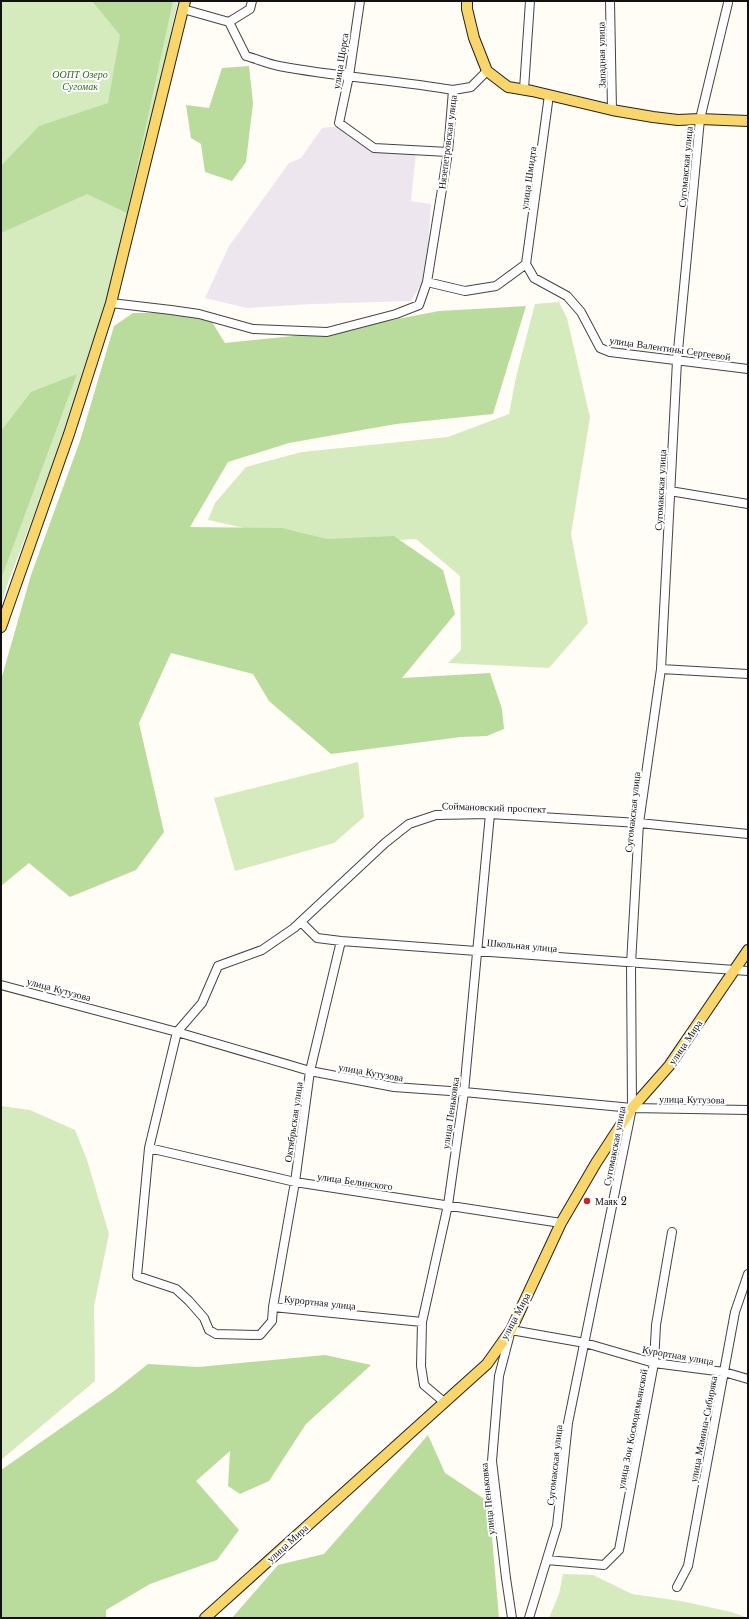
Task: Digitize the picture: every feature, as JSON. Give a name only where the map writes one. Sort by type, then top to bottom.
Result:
[{"type":"main road","points":[[467,1],[467,9],[474,38],[487,71],[508,87],[524,89],[612,110],[678,120],[700,119],[748,121]]},
{"type":"main road","points":[[1,627],[69,434],[111,303],[184,5]]},
{"type":"main road","name":"улица Мира","points":[[207,1618],[487,1364],[511,1330],[560,1223],[632,1108],[669,1066],[748,950]]},
{"type":"street","points":[[229,22],[250,9],[252,1]]},
{"type":"street","name":"улица Щорса","points":[[360,1],[349,76],[339,123],[374,148],[448,152]]},
{"type":"street","points":[[524,89],[530,1]]},
{"type":"street","name":"Западная улица","points":[[610,1],[612,110]]},
{"type":"street","name":"Сугомакская улица","points":[[529,1618],[557,1526],[568,1423],[632,1108],[630,964],[639,824],[661,669],[677,361],[700,119],[728,3]]},
{"type":"street","points":[[184,5],[229,22],[246,56],[278,66],[349,76],[408,82],[453,90]]},
{"type":"street","name":"Нязепетровская улица","points":[[427,282],[448,152],[453,90],[471,87],[487,71]]},
{"type":"street","name":"улица Шмидта","points":[[526,264],[549,95]]},
{"type":"street","points":[[111,303],[199,314],[253,329],[327,332],[396,314],[419,306],[427,282],[465,291],[496,286],[526,264]]},
{"type":"street","name":"улица Валентины Сергеевой","points":[[526,264],[534,278],[567,296],[581,312],[600,348],[610,352],[748,370]]},
{"type":"street","points":[[670,491],[748,504]]},
{"type":"street","points":[[661,669],[748,674]]},
{"type":"street","name":"Соймановский проспект","points":[[177,1032],[202,1003],[218,966],[262,950],[301,922],[384,843],[408,824],[436,815],[490,814],[639,824],[748,834]]},
{"type":"street","name":"улица Пеньковка","points":[[444,1402],[424,1385],[421,1366],[422,1322],[448,1204],[464,1092],[490,814]]},
{"type":"street","name":"Школьная улица","points":[[301,922],[317,938],[341,941],[630,964],[735,969],[748,971]]},
{"type":"street","name":"Октябрьская улица","points":[[273,1307],[295,1182],[310,1071],[341,941]]},
{"type":"street","name":"улица Кутузова","points":[[1,985],[177,1032],[310,1071],[394,1088],[464,1092],[632,1108],[748,1110]]},
{"type":"street","points":[[149,1148],[177,1032]]},
{"type":"street","name":"улица Белинского","points":[[149,1148],[295,1182],[448,1204],[560,1223]]},
{"type":"street","name":"Курортная улица","points":[[149,1148],[137,1276],[176,1289],[204,1318],[209,1330],[216,1334],[260,1334],[272,1322],[273,1307],[422,1322]]},
{"type":"street","name":"улица Зои Космодемьянской","points":[[547,1560],[604,1565],[619,1550],[654,1363],[656,1325],[672,1232]]},
{"type":"street","name":"улица Мамина-Сибиряка","points":[[677,1587],[688,1566],[735,1312],[748,1274]]},
{"type":"street","name":"улица Пеньковка","points":[[511,1330],[499,1376],[492,1461],[512,1618]]},
{"type":"street","name":"Курортная улица","points":[[511,1330],[585,1343],[654,1363],[724,1372],[748,1378]]},
{"type":"shaded area","points":[[339,126],[370,149],[416,153],[411,201],[431,204],[426,276],[411,301],[247,308],[205,298],[229,246],[289,163],[301,158],[322,128]]},
{"type":"green space","name":"ООПТ Озеро Сугомак","points":[[1,1],[178,1],[135,191],[106,303],[71,411],[6,588],[1,607]]},
{"type":"green space","points":[[92,1],[173,1],[127,213],[87,194],[1,233],[1,166],[39,126],[108,103],[120,35]]},
{"type":"green space","points":[[249,66],[253,103],[246,162],[232,181],[205,172],[201,144],[191,138],[186,105],[209,108],[222,68]]},
{"type":"green space","points":[[559,302],[567,318],[590,417],[571,534],[588,623],[549,668],[448,663],[461,650],[460,576],[416,539],[318,544],[208,520],[215,503],[246,467],[302,452],[448,437],[509,414],[516,377],[535,304]]},
{"type":"green space","points":[[526,306],[493,414],[396,424],[289,443],[228,462],[190,527],[282,528],[327,539],[394,536],[443,570],[455,614],[402,678],[490,673],[502,709],[504,729],[487,736],[461,737],[331,754],[269,701],[253,674],[171,653],[139,723],[164,832],[136,870],[70,897],[29,863],[1,886],[1,680],[31,575],[80,441],[114,326],[133,313],[159,313],[210,319],[225,343],[324,333],[439,311]]},
{"type":"green space","points":[[77,374],[1,579],[1,431],[31,392]]},
{"type":"green space","points":[[358,762],[364,817],[334,843],[235,871],[214,798]]},
{"type":"green space","points":[[1,1106],[30,1110],[75,1130],[87,1160],[109,1234],[94,1306],[95,1381],[1,1460],[2,1167]]},
{"type":"green space","points":[[325,1355],[371,1365],[306,1424],[269,1481],[240,1494],[228,1486],[230,1451],[196,1481],[239,1530],[217,1560],[150,1584],[106,1610],[106,1618],[1,1618],[1,1470],[114,1391],[148,1364],[198,1367]]},
{"type":"green space","points":[[428,1435],[445,1473],[489,1502],[499,1618],[232,1618],[278,1565],[324,1554]]},
{"type":"green space","points":[[563,1574],[593,1575],[632,1594],[681,1601],[731,1612],[748,1618],[549,1618],[559,1594]]},
{"type":"place","name":"Маяк 2","points":[[587,1201]]}]
